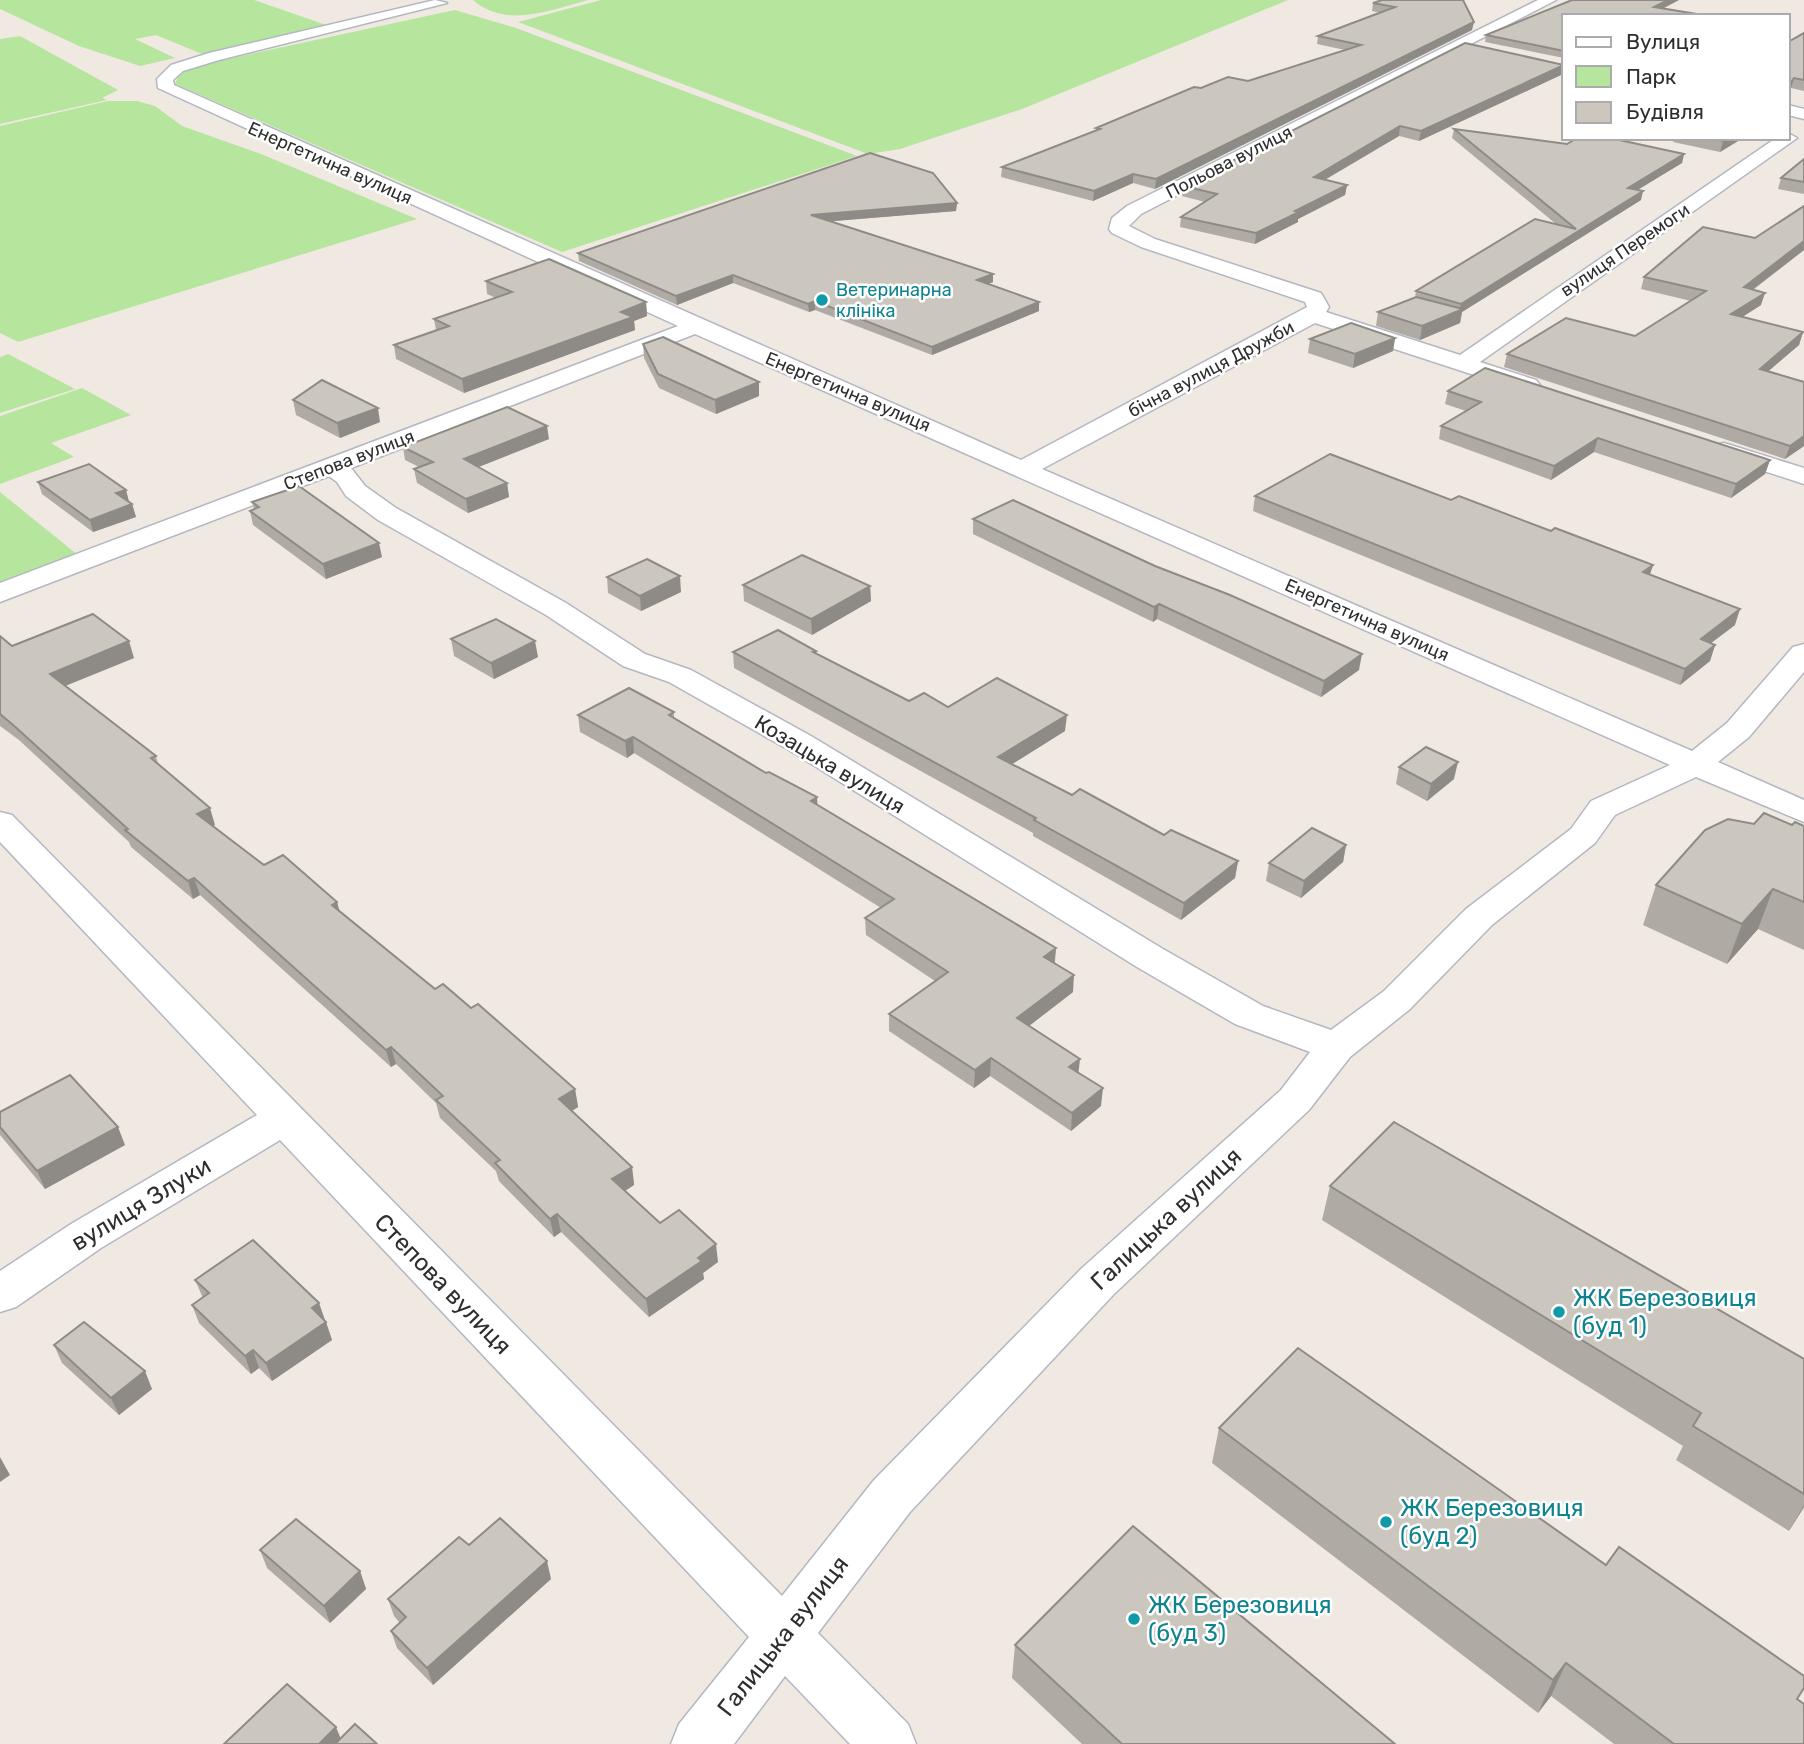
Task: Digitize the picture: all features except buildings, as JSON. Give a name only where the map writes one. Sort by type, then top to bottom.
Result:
[{"type":"street","name":"Польова вулиця","points":[[1314,315],[1318,307],[1314,298],[1148,243],[1119,229],[1119,222],[1134,210],[1549,0]]},
{"type":"street","name":"Енергетична вулиця","points":[[440,3],[214,56],[177,68],[165,79],[166,88],[697,327],[1804,812]]},
{"type":"street","points":[[1464,45],[1490,51]]},
{"type":"street","name":"вулиця Перемоги","points":[[1463,363],[1560,293],[1756,164],[1786,140]]},
{"type":"street","name":"бічна вулиця Дружби","points":[[1024,468],[1314,315],[1555,394]]},
{"type":"street","name":"Степова вулиця","points":[[0,593],[697,327]]},
{"type":"street","points":[[1699,442],[1804,476]]},
{"type":"street","name":"Козацька вулиця","points":[[333,467],[348,478],[355,491],[387,514],[556,609],[634,660],[680,676],[800,743],[1150,958],[1249,1015],[1336,1047]]},
{"type":"street","name":"Галицька вулиця","points":[[699,1744],[892,1496],[1098,1281],[1295,1100],[1336,1047],[1397,1000],[1479,917],[1583,836],[1603,808],[1693,765],[1738,730],[1804,653]]},
{"type":"street","name":"Степова вулиця","points":[[0,822],[162,987],[284,1118],[785,1634],[888,1744]]},
{"type":"street","name":"вулиця Злуки","points":[[0,1294],[86,1236],[284,1118]]},
{"type":"green space","points":[[0,0],[254,0],[329,26],[202,54],[156,35],[135,39],[175,58],[140,66],[79,46],[0,9]]},
{"type":"green space","points":[[473,0],[588,0],[544,12],[514,15],[486,9]]},
{"type":"green space","points":[[601,0],[1288,0],[1022,109],[900,149],[868,154],[518,22]]},
{"type":"green space","points":[[455,10],[516,28],[857,156],[562,252],[175,84],[179,74],[209,63]]},
{"type":"green space","points":[[20,36],[118,90],[102,98],[107,100],[0,124],[0,39]]},
{"type":"green space","points":[[108,101],[137,101],[155,106],[182,126],[261,154],[417,219],[18,342],[0,333],[0,126]]},
{"type":"green space","points":[[8,354],[75,389],[0,413],[0,357]]},
{"type":"green space","points":[[82,388],[131,415],[51,443],[74,457],[0,484],[0,416]]},
{"type":"green space","points":[[0,492],[79,556],[0,585]]},
{"type":"place","name":"Ветеринарна клініка","points":[[822,300]]},
{"type":"place","name":"ЖК Березовиця (буд 1)","points":[[1559,1312]]},
{"type":"place","name":"ЖК Березовиця (буд 2)","points":[[1386,1522]]},
{"type":"place","name":"ЖК Березовиця (буд 3)","points":[[1134,1619]]}]
